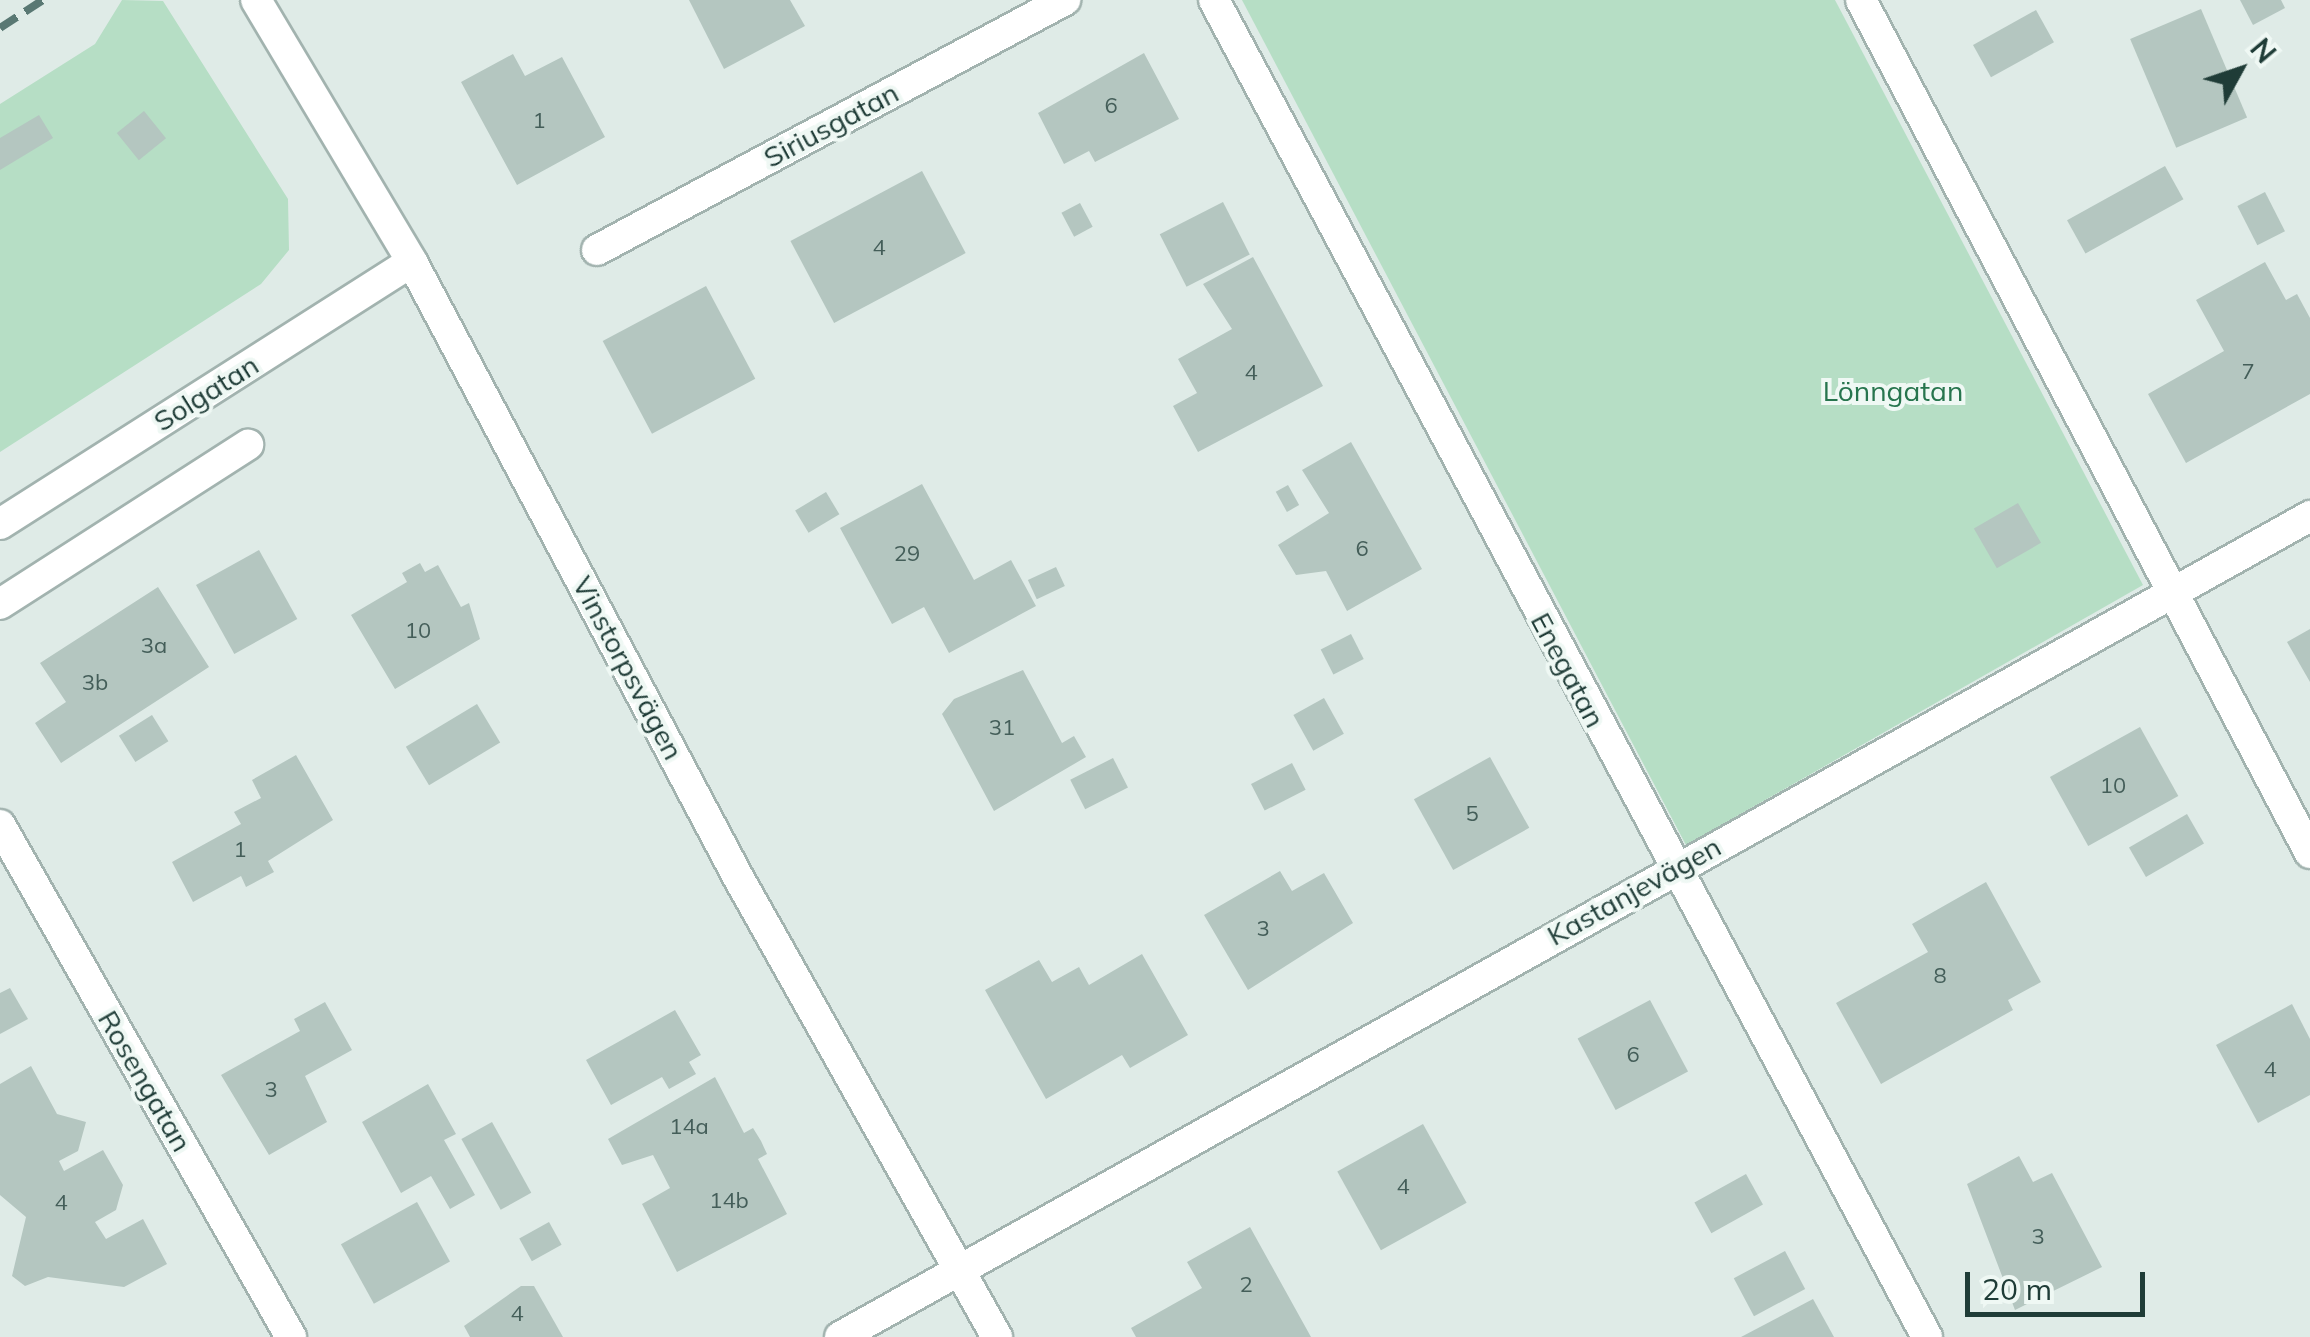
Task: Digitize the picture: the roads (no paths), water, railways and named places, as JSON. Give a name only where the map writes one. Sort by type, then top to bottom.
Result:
[{"type":"street","name":"Vinstorpsvägen","points":[[256,0],[412,262],[738,876],[997,1337]]},
{"type":"street","name":"Siriusgatan","points":[[597,250],[1065,0]]},
{"type":"street","name":"Enegatan","points":[[1214,0],[1673,870],[1927,1337]]},
{"type":"street","points":[[1862,0],[2170,594],[2310,854]]},
{"type":"street","name":"Solgatan","points":[[0,524],[412,262]]},
{"type":"street","points":[[0,604],[248,445]]},
{"type":"street","name":"Kastanjevägen","points":[[840,1337],[958,1267],[2310,516]]},
{"type":"street","name":"Rosengatan","points":[[0,825],[291,1337]]},
{"type":"railway","points":[[0,28],[43,0]]},
{"type":"park label","name":"Lönngatan","points":[[1893,391]]}]
